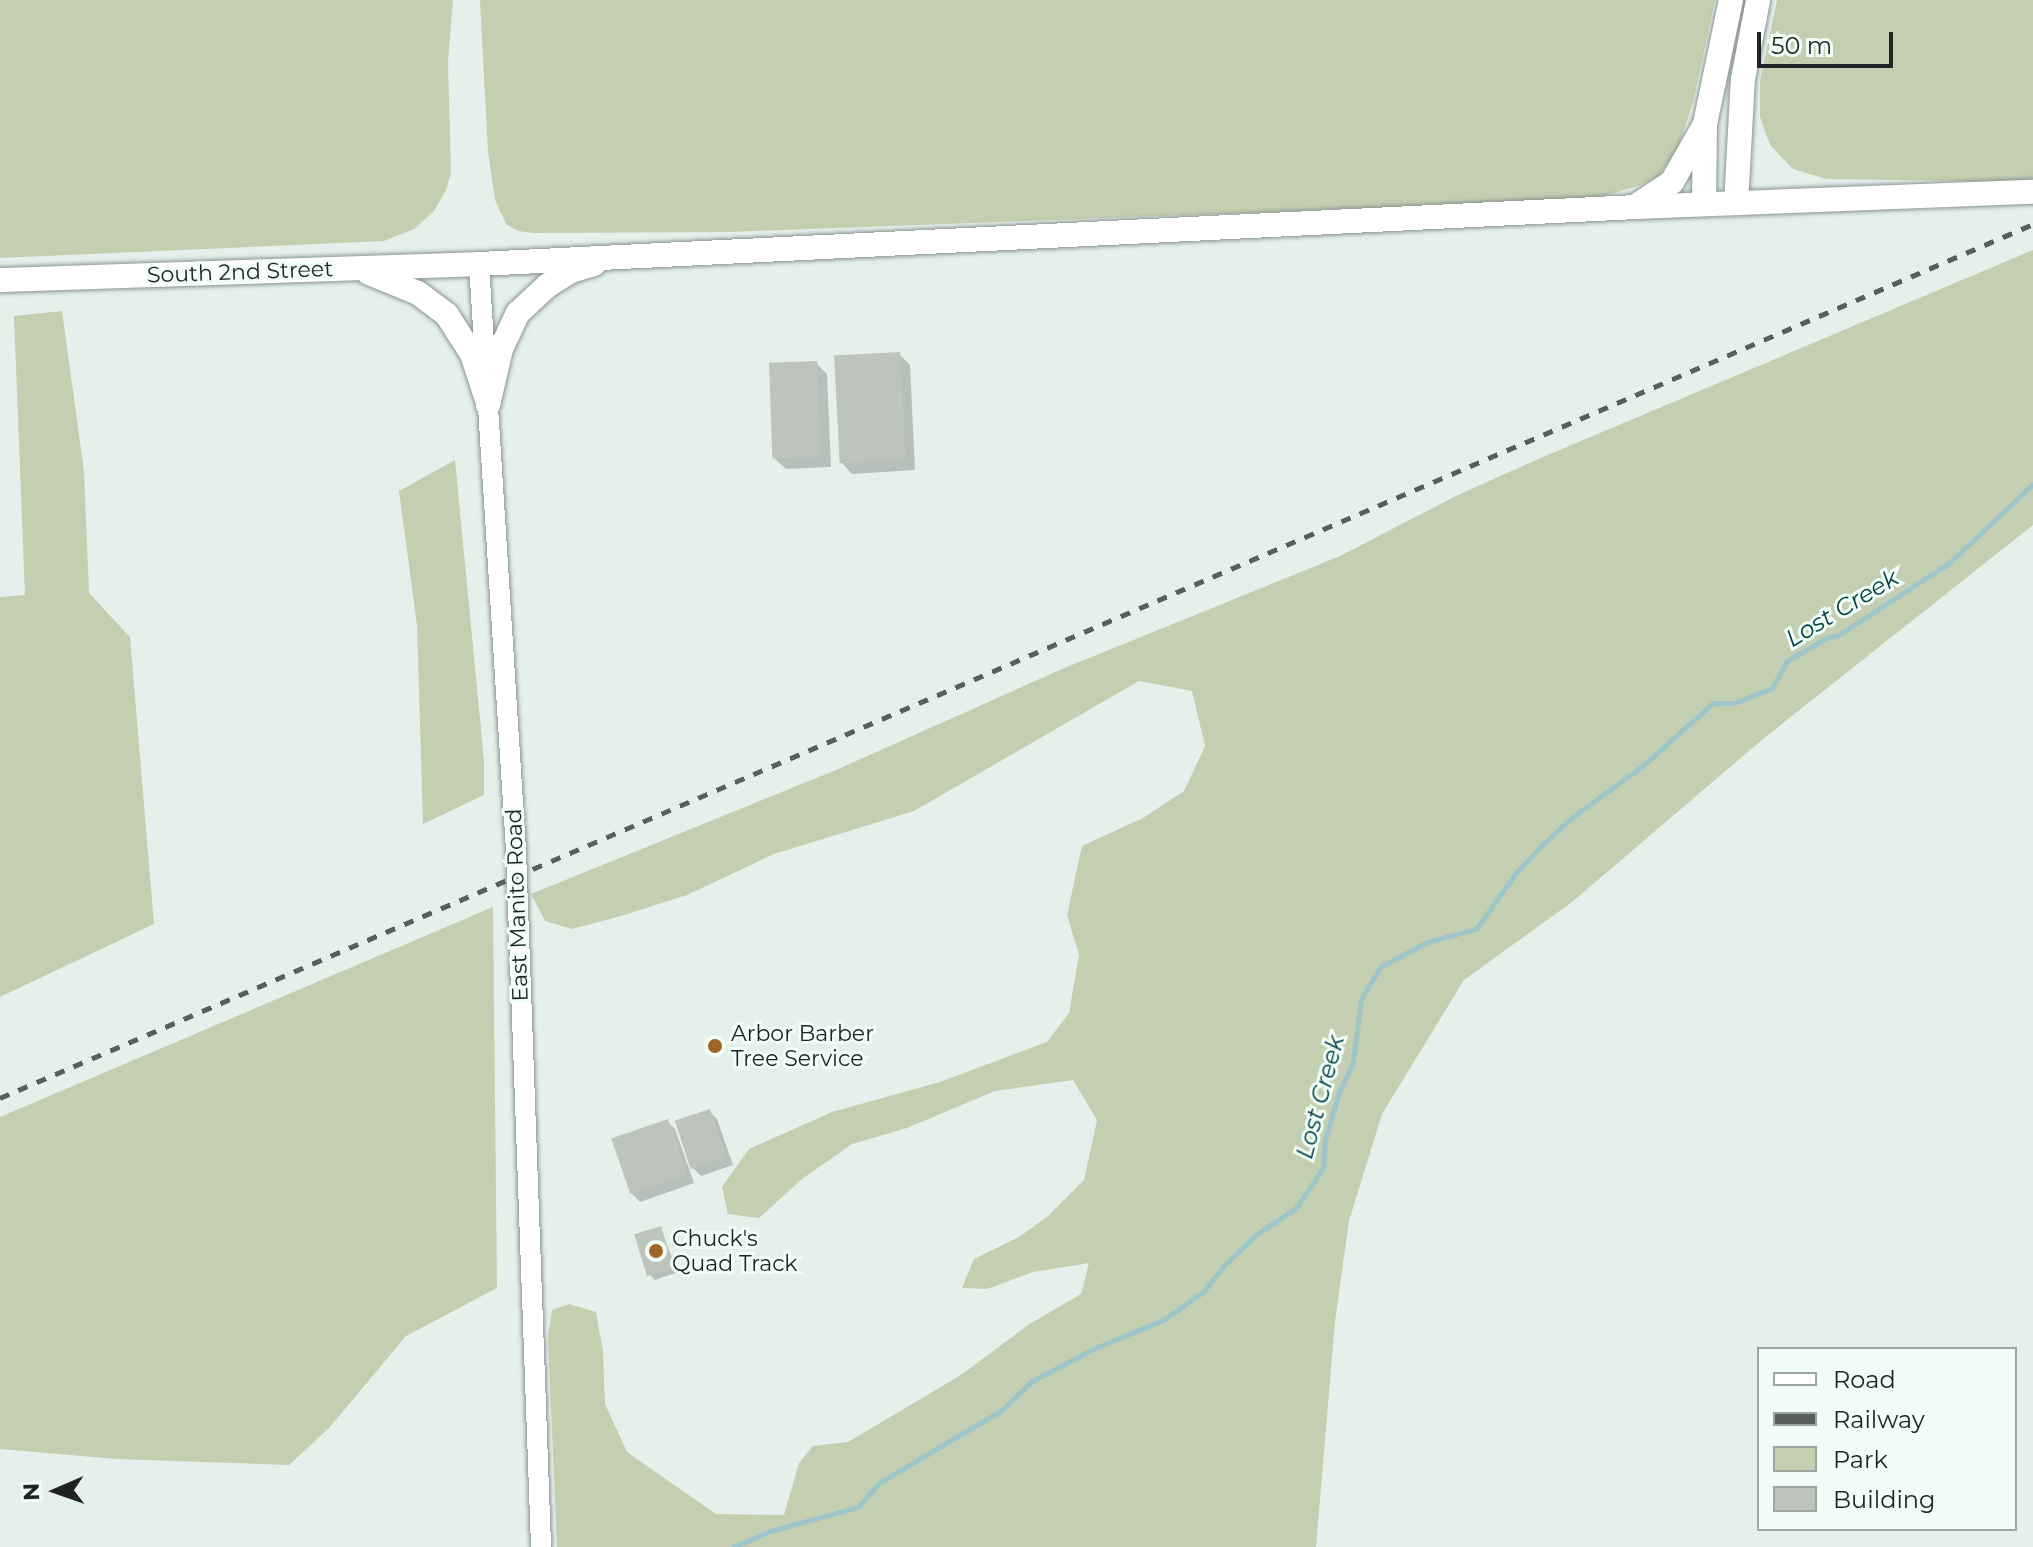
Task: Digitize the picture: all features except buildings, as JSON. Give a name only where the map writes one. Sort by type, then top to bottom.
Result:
[{"type":"main road","points":[[1704,204],[1705,124],[1731,0]]},
{"type":"main road","points":[[1736,203],[1743,79],[1758,0]]},
{"type":"main road","points":[[1635,207],[1672,182],[1705,124]]},
{"type":"main road","points":[[488,405],[508,331],[530,301],[571,271],[624,256],[1635,207],[2033,192]]},
{"type":"main road","name":"South 2nd Street","points":[[0,280],[356,269],[624,256]]},
{"type":"main road","points":[[356,269],[418,293],[447,315],[472,354],[488,405]]},
{"type":"street","name":"East Manito Road","points":[[479,264],[516,851],[541,1547]]},
{"type":"green space","points":[[0,0],[453,0],[448,61],[451,173],[446,190],[434,211],[414,229],[384,241],[0,258]]},
{"type":"green space","points":[[480,0],[1715,0],[1693,102],[1678,148],[1658,176],[1641,185],[1604,196],[1532,202],[729,232],[534,233],[518,231],[506,224],[495,200],[488,152]]},
{"type":"green space","points":[[1777,0],[2033,0],[2033,182],[1826,179],[1793,169],[1770,145],[1760,117],[1760,81]]},
{"type":"green space","points":[[2033,250],[2033,525],[1763,739],[1572,902],[1464,980],[1382,1114],[1349,1221],[1335,1322],[1316,1547],[557,1547],[548,1336],[552,1310],[569,1304],[596,1312],[603,1351],[605,1404],[627,1452],[716,1514],[784,1515],[799,1463],[813,1446],[848,1442],[961,1375],[1028,1325],[1081,1294],[1089,1263],[1033,1272],[987,1289],[962,1288],[974,1259],[1019,1237],[1048,1216],[1084,1180],[1097,1120],[1073,1080],[995,1091],[907,1128],[852,1144],[802,1179],[759,1218],[728,1214],[722,1187],[749,1149],[832,1112],[940,1082],[1047,1042],[1069,1013],[1079,955],[1067,915],[1082,846],[1143,818],[1184,791],[1205,746],[1192,691],[1139,681],[914,811],[774,854],[687,895],[621,916],[572,929],[545,921],[531,894],[836,770],[1062,669],[1340,556],[1458,495],[1543,457]]},
{"type":"green space","points":[[62,311],[84,471],[89,593],[130,637],[154,924],[0,997],[0,597],[25,595],[14,316]]},
{"type":"green space","points":[[455,460],[484,761],[484,795],[423,824],[417,625],[399,491]]},
{"type":"green space","points":[[493,907],[497,1288],[406,1336],[329,1428],[289,1465],[116,1459],[0,1449],[0,1117]]},
{"type":"waterway","name":"Lost Creek","points":[[734,1547],[770,1531],[858,1507],[879,1483],[1002,1410],[1032,1381],[1093,1349],[1163,1320],[1203,1292],[1224,1265],[1257,1234],[1296,1208],[1323,1168],[1325,1140],[1338,1095],[1353,1061],[1361,999],[1380,967],[1427,942],[1476,929],[1516,873],[1543,844],[1575,815],[1640,768],[1713,703],[1734,703],[1772,688],[1787,661],[1828,637],[1837,636],[1949,563],[2033,484]]},
{"type":"railway","points":[[0,1098],[2033,224]]},
{"type":"place","name":"Arbor Barber Tree Service","points":[[715,1046]]},
{"type":"place","name":"Chuck's Quad Track","points":[[656,1251]]}]
